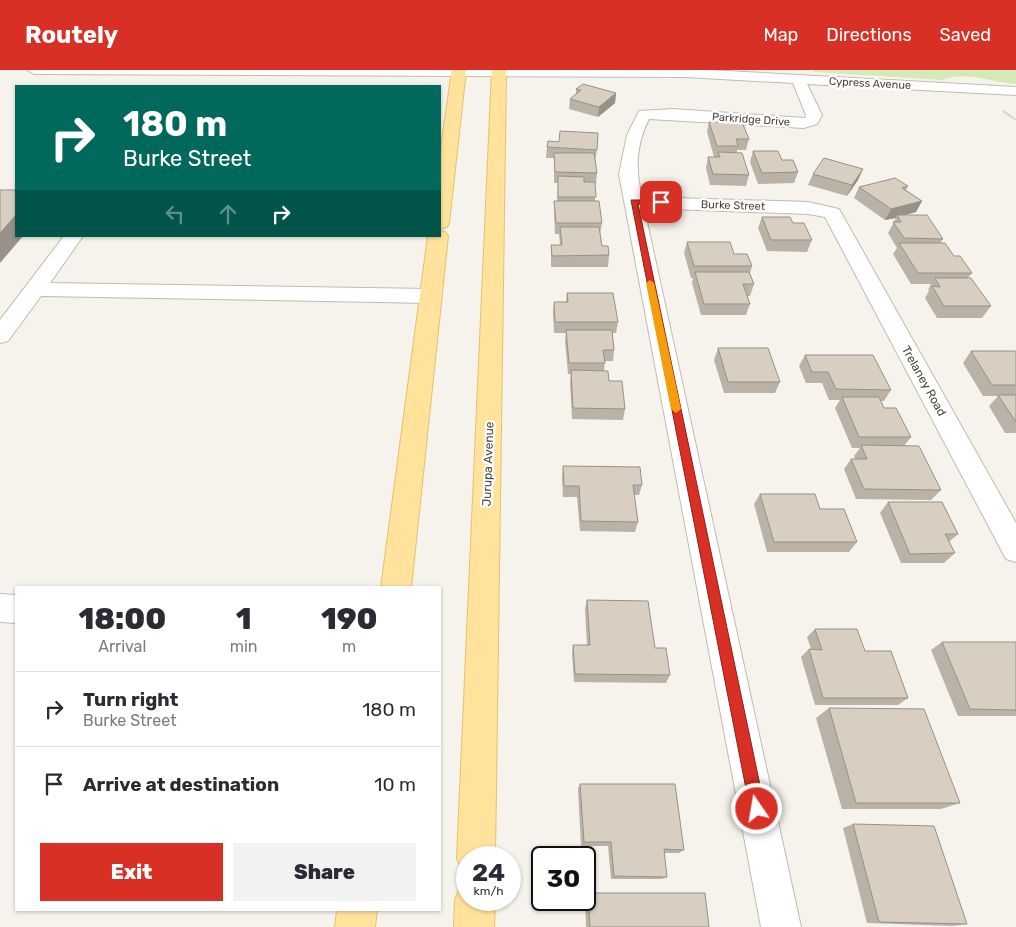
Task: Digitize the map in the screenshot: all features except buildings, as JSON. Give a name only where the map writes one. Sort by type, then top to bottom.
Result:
[{"type":"main road","name":"Jurupa Avenue","points":[[476,846],[499,71]]},
{"type":"main road","points":[[441,215],[458,72]]},
{"type":"main road","points":[[396,586],[438,237]]},
{"type":"main road","points":[[355,927],[357,911]]},
{"type":"main road","points":[[474,911],[474,927]]},
{"type":"street","name":"Cypress Avenue","points":[[34,70],[685,72],[798,80],[1016,91]]},
{"type":"street","points":[[63,83],[76,70]]},
{"type":"street","name":"Parkridge Drive","points":[[634,202],[628,174],[629,160],[637,125],[644,114],[804,123],[812,121],[814,115],[798,80]]},
{"type":"street","points":[[634,202],[781,927]]},
{"type":"street","name":"Burke Street","points":[[634,202],[808,208],[832,213]]},
{"type":"street","name":"Trelaney Road","points":[[832,213],[1016,550]]},
{"type":"street","points":[[0,336],[73,237]]},
{"type":"street","points":[[35,289],[431,296]]},
{"type":"street","points":[[0,608],[15,609]]},
{"type":"green space","points":[[813,70],[1016,70],[1016,84],[960,76],[943,80],[815,72]]},
{"type":"slow traffic","points":[[650,283],[676,409]]},
{"type":"route","points":[[661,202],[634,202],[757,809]]}]
